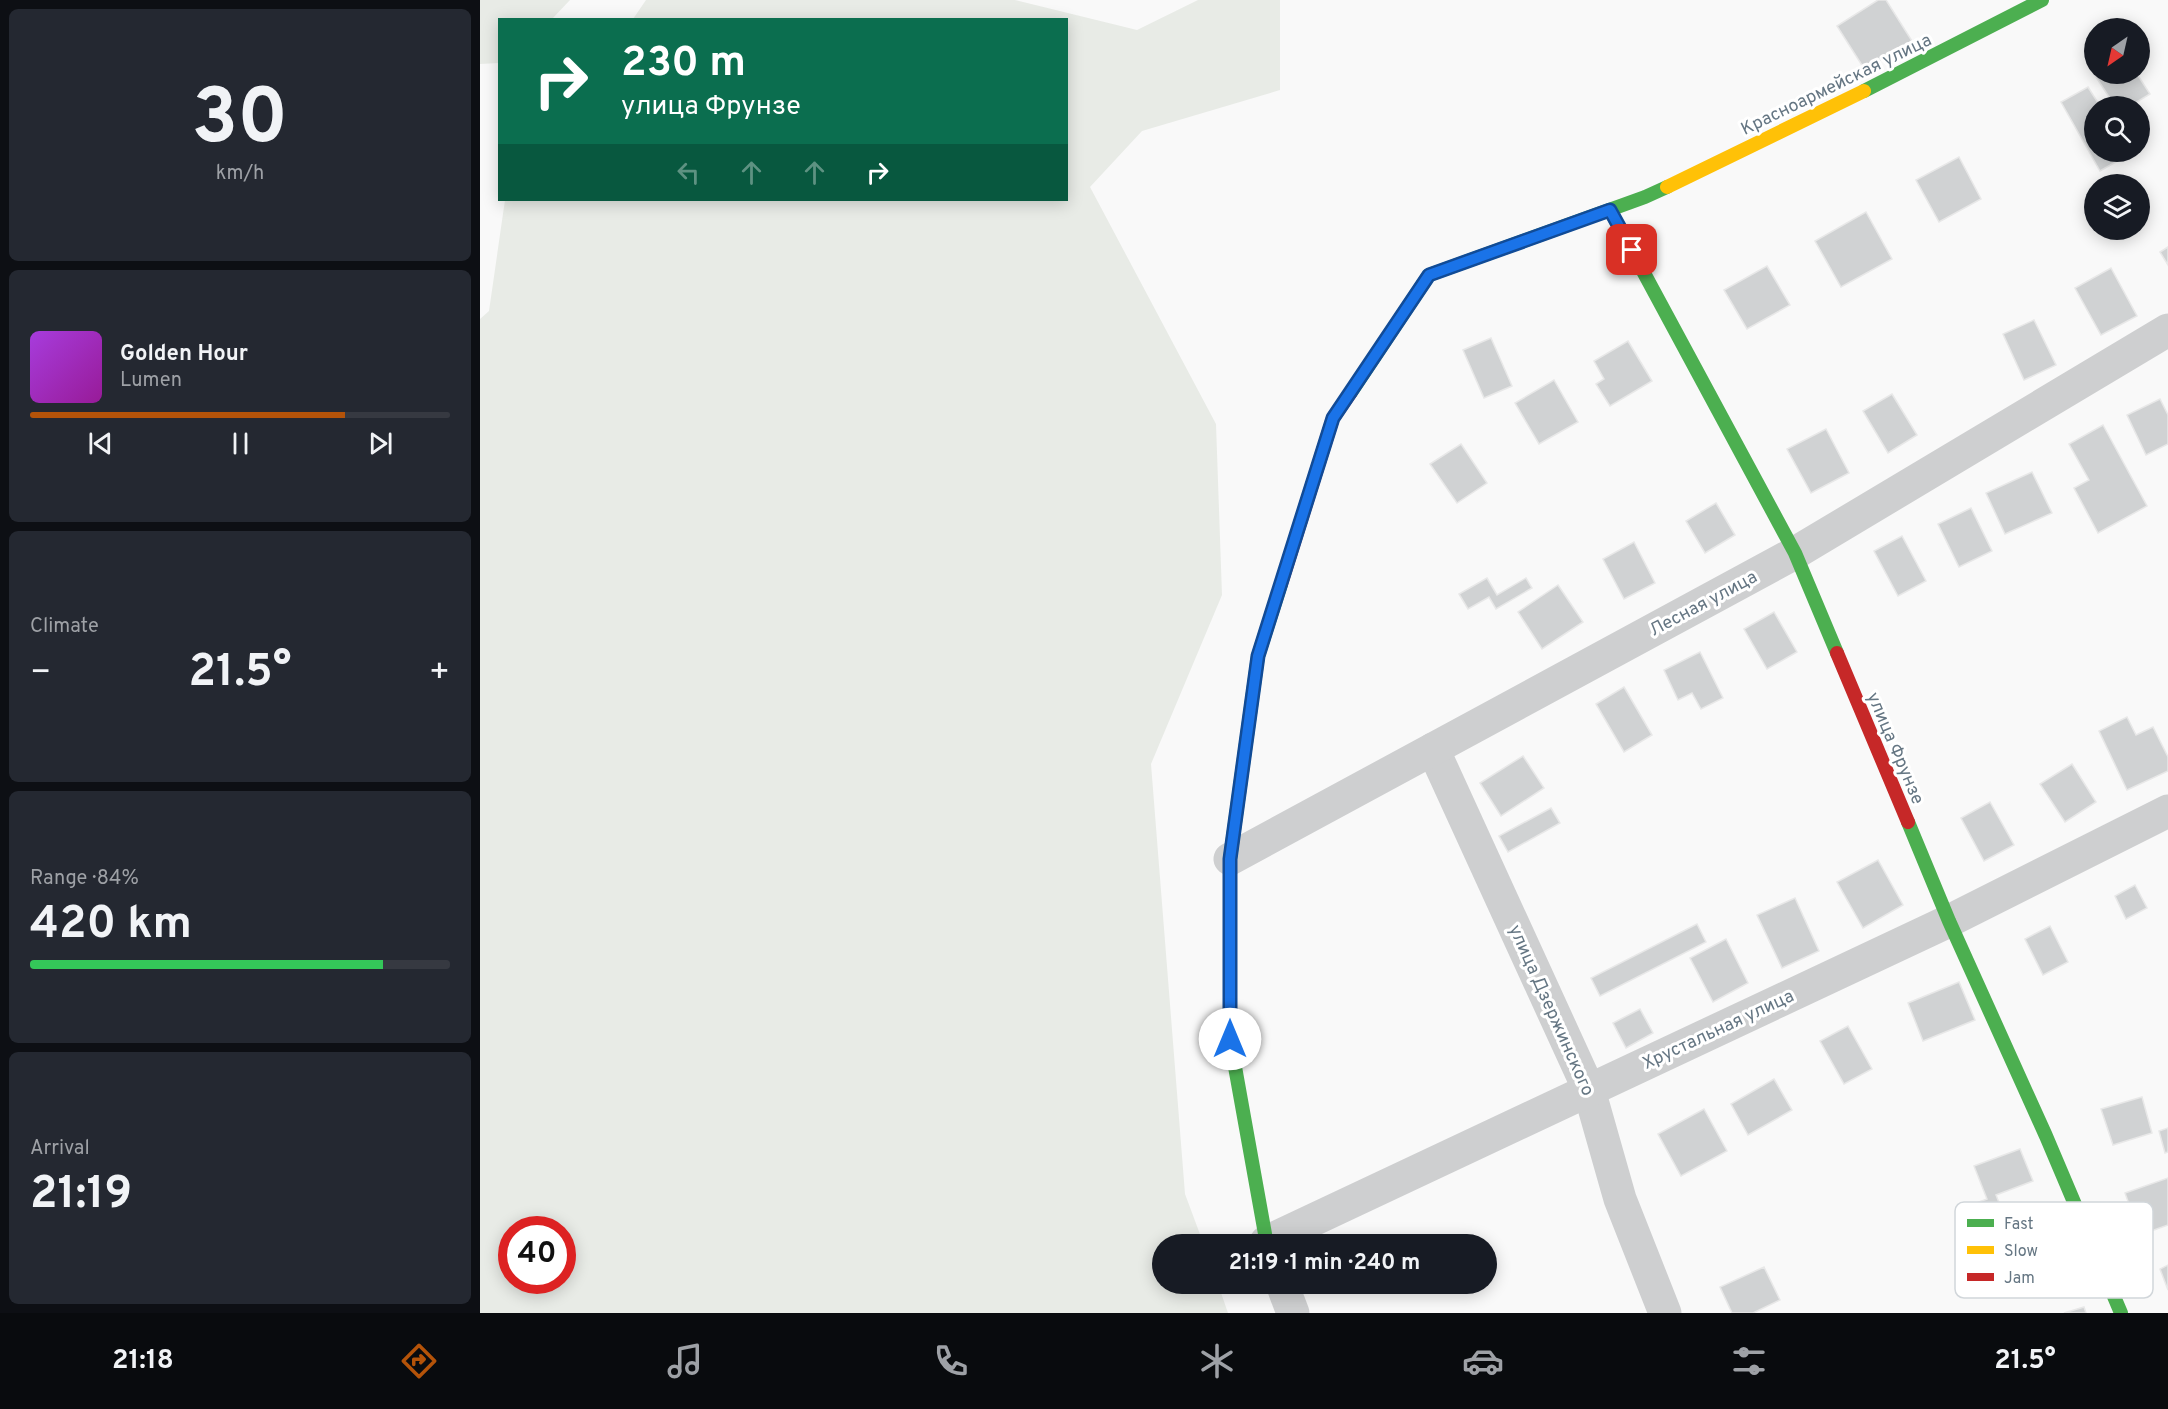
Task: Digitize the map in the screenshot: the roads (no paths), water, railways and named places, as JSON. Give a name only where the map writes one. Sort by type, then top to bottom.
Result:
[{"type":"street","name":"Красноармейская улица","points":[[1610,210],[1645,197],[1826,111],[2042,0]]},
{"type":"street","name":"улица Фрунзе","points":[[1610,210],[1795,553],[1948,921],[2074,1202]]},
{"type":"street","points":[[1265,1234],[1230,1039],[1230,859],[1258,656],[1333,418],[1429,275],[1610,210]]},
{"type":"street","name":"Лесная улица","points":[[1230,859],[1795,553],[2168,330]]},
{"type":"street","name":"улица Дзержинского","points":[[1433,749],[1590,1090],[1620,1198],[1665,1313]]},
{"type":"street","name":"Хрустальная улица","points":[[1286,1234],[1948,921],[2168,811]]},
{"type":"street","points":[[1286,1294],[1293,1313]]},
{"type":"street","name":"улица Фрунзе","points":[[2115,1298],[2121,1313]]}]
